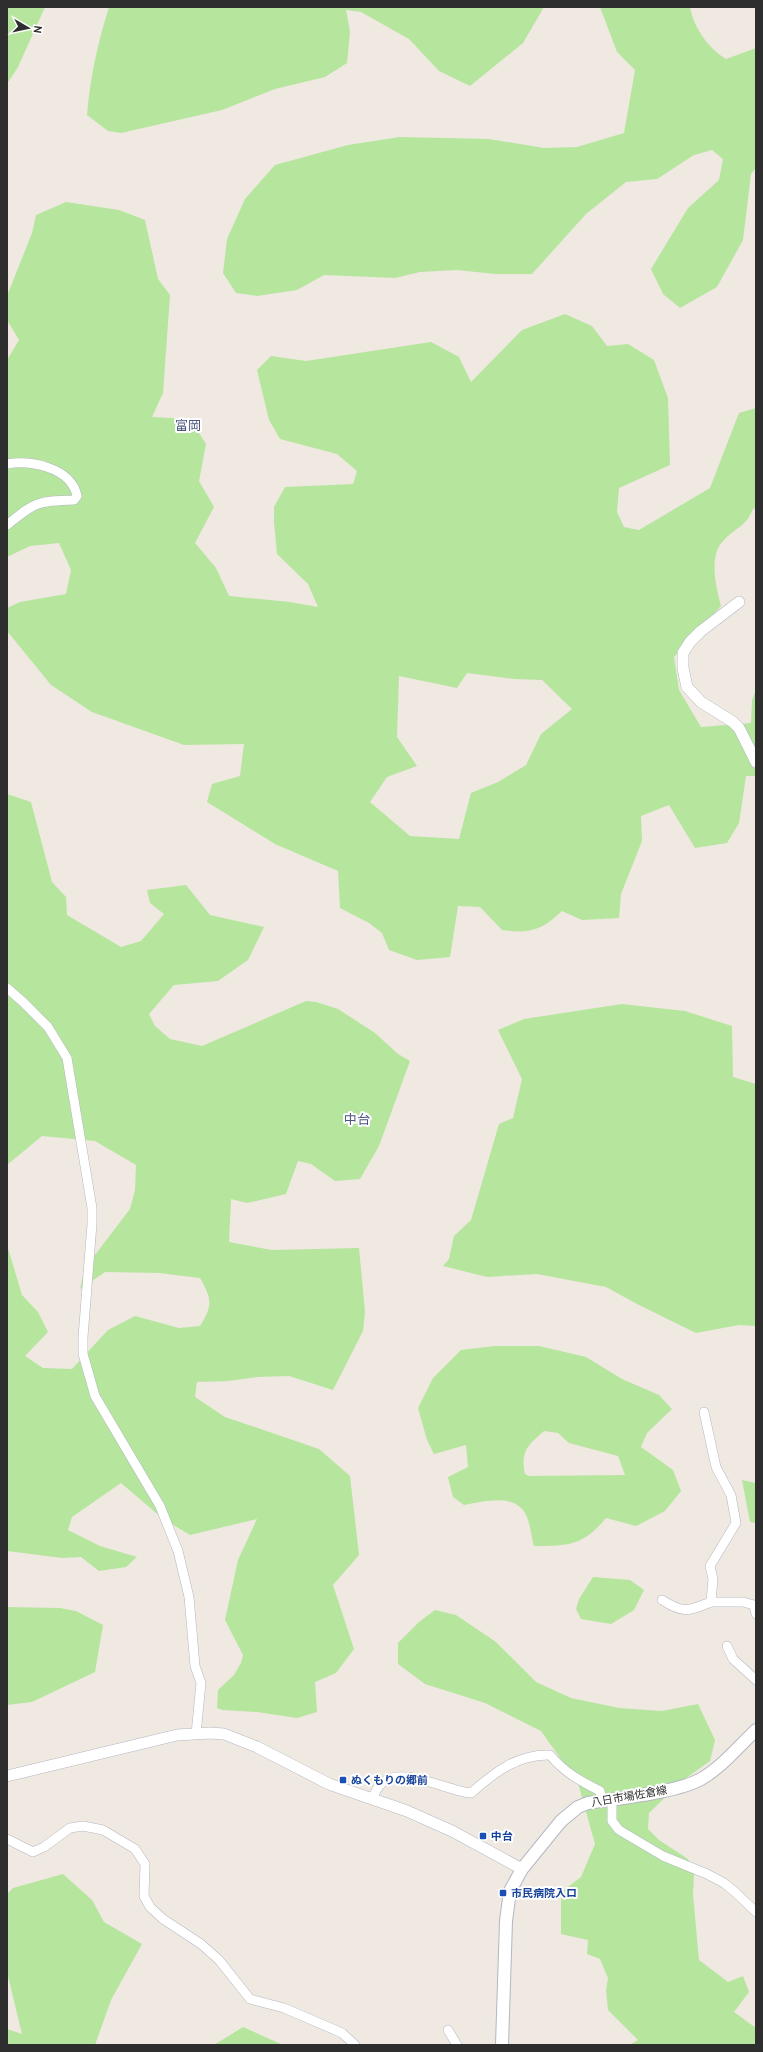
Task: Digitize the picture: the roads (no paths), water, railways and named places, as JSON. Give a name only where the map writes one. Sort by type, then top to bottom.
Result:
[{"type":"main road","name":"八日市場佐倉線","points":[[502,2045],[506,1908],[510,1891],[522,1869],[570,1813],[588,1803],[674,1788],[695,1782],[717,1767],[756,1730]]},
{"type":"street","points":[[7,464],[20,462],[46,466],[63,476],[75,490],[77,496],[74,500],[52,500],[35,504],[7,525]]},
{"type":"street","points":[[740,602],[701,631],[690,642],[683,653],[683,668],[687,687],[701,702],[733,722],[739,728],[756,762]]},
{"type":"street","points":[[7,988],[48,1027],[67,1058],[92,1208],[83,1354],[96,1396],[160,1506],[178,1551],[189,1597],[195,1666],[201,1683],[196,1734]]},
{"type":"street","points":[[704,1412],[716,1467],[731,1495],[736,1523],[710,1566],[713,1579],[711,1602]]},
{"type":"street","points":[[662,1600],[677,1610],[693,1610],[711,1602],[743,1602],[754,1605],[756,1614]]},
{"type":"street","points":[[726,1646],[733,1660],[756,1680]]},
{"type":"street","points":[[7,1776],[177,1736],[224,1734],[237,1738],[329,1784],[407,1811],[452,1831],[522,1869]]},
{"type":"street","points":[[373,1799],[376,1787],[387,1779],[394,1777],[412,1778],[434,1782],[461,1792],[471,1793],[498,1770],[537,1755],[550,1755],[560,1767],[576,1780],[600,1791],[607,1800],[612,1821],[619,1830],[663,1856],[707,1874],[724,1883],[756,1912]]},
{"type":"street","points":[[7,1839],[33,1852],[44,1847],[70,1828],[83,1826],[103,1830],[136,1849],[145,1864],[144,1896],[150,1907],[163,1919],[201,1944],[218,1960],[250,1999],[284,2008],[342,2033],[355,2045]]},
{"type":"street","points":[[448,2030],[456,2045]]},
{"type":"place","name":"ぬくもりの郷前","points":[[343,1780]]},
{"type":"place","name":"中台","points":[[483,1836]]},
{"type":"place","name":"市民病院入ロ","points":[[503,1893]]},
{"type":"district","name":"富岡","points":[[188,425]]},
{"type":"district","name":"中台","points":[[357,1119]]}]
